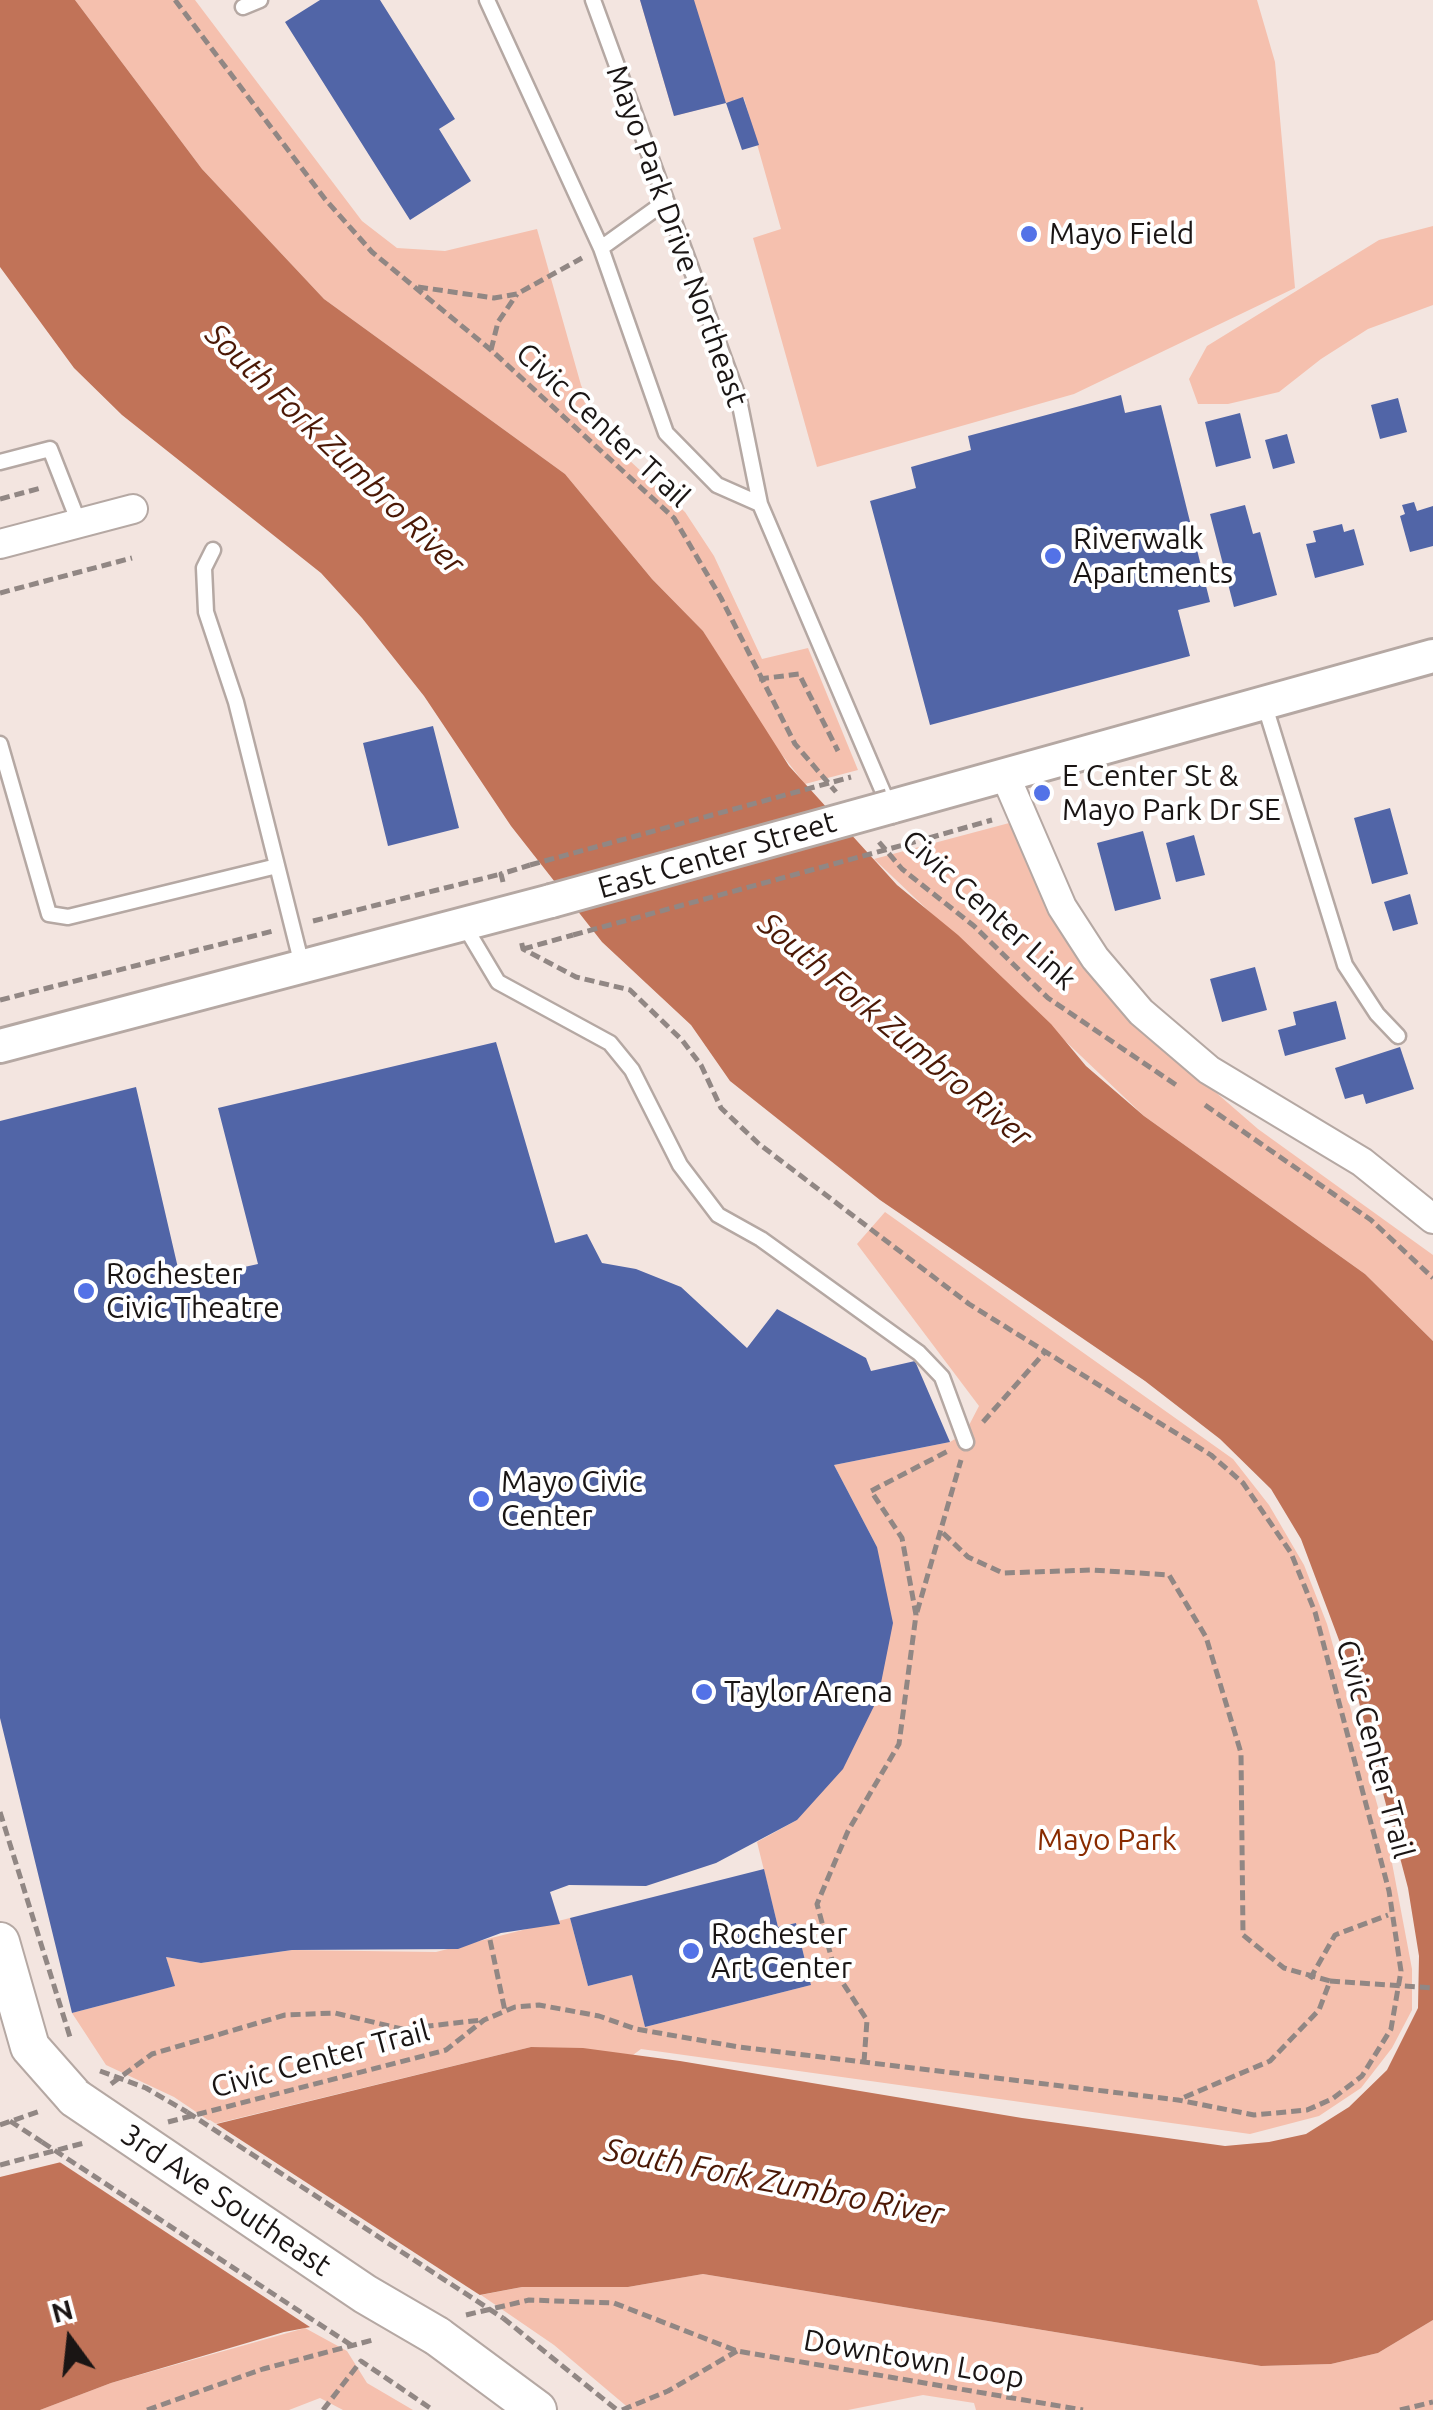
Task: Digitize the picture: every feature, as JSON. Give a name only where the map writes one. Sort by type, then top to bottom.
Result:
[{"type":"main road","points":[[0,1942],[15,2051]]},
{"type":"main road","name":"3rd Ave Southeast","points":[[15,2051],[75,2098],[365,2294],[437,2336],[536,2410]]},
{"type":"street","points":[[0,544],[133,509]]},
{"type":"street","name":"East Center Street","points":[[2,1040],[303,967],[551,901],[1433,656]]},
{"type":"street","points":[[1005,774],[1062,907],[1095,958],[1141,1012],[1209,1070],[1362,1162],[1433,1219]]},
{"type":"lane","points":[[243,7],[260,0]]},
{"type":"lane","points":[[487,0],[601,248],[666,433],[718,485],[760,504]]},
{"type":"lane","name":"Mayo Park Drive Northeast","points":[[592,0],[740,400],[760,504],[890,806]]},
{"type":"lane","points":[[601,248],[665,202]]},
{"type":"lane","points":[[0,462],[50,449],[79,523]]},
{"type":"lane","points":[[212,550],[204,568],[206,612],[236,702],[303,967]]},
{"type":"lane","points":[[1264,703],[1345,965],[1377,1014],[1398,1036]]},
{"type":"lane","points":[[0,744],[49,914],[68,917],[278,866]]},
{"type":"lane","points":[[464,924],[498,982],[610,1043],[632,1070],[680,1166],[718,1215],[762,1239],[919,1353],[942,1378],[966,1442]]},
{"type":"path","name":"Civic Center Trail","points":[[176,0],[325,199],[372,252],[491,350],[674,518],[721,598],[759,679]]},
{"type":"path","points":[[416,286],[494,298],[517,294],[601,248]]},
{"type":"path","points":[[491,350],[498,322],[517,294]]},
{"type":"path","points":[[0,499],[64,482]]},
{"type":"path","points":[[0,594],[132,558]]},
{"type":"path","points":[[530,866],[852,777],[799,674],[759,679],[795,744],[842,800]]},
{"type":"path","name":"Civic Center Trail","points":[[163,2123],[446,2050],[484,2020],[505,2011],[538,2005],[688,2038],[1178,2100],[1254,2115],[1308,2110],[1362,2076],[1392,2029],[1401,1972],[1389,1914],[1389,1891],[1315,1612],[1290,1553],[1244,1483],[1211,1455],[969,1304],[759,1144],[722,1108],[701,1065],[682,1040],[630,990],[576,977],[524,949],[1002,818]]},
{"type":"path","name":"Civic Center Link","points":[[878,841],[902,869],[974,926],[1048,998],[1187,1092]]},
{"type":"path","points":[[0,1000],[501,874]]},
{"type":"path","points":[[1202,1102],[1371,1220],[1433,1278]]},
{"type":"path","points":[[916,1615],[902,1538],[871,1491],[966,1442],[1046,1351]]},
{"type":"path","points":[[864,2062],[867,2020],[835,1971],[817,1904],[848,1831],[899,1744],[916,1615],[943,1533],[966,1442]]},
{"type":"path","points":[[943,1533],[968,1557],[1003,1573],[1092,1570],[1170,1574],[1206,1637],[1241,1753],[1243,1935],[1284,1968],[1310,1979],[1433,1988]]},
{"type":"path","points":[[0,1812],[72,2042]]},
{"type":"path","points":[[1310,1979],[1335,1935],[1389,1914]]},
{"type":"path","points":[[490,1940],[505,2011]]},
{"type":"path","points":[[1178,2100],[1270,2061],[1319,2010],[1330,1981]]},
{"type":"path","points":[[121,2079],[152,2054],[285,2015],[335,2013],[402,2028],[484,2020]]},
{"type":"path","points":[[89,2063],[168,2098],[502,2318],[620,2410]]},
{"type":"path","points":[[10,2121],[354,2347],[361,2362],[433,2410]]},
{"type":"path","points":[[0,2165],[90,2142]]},
{"type":"path","name":"Downtown Loop","points":[[620,2410],[668,2390],[737,2351],[859,2376],[1083,2410]]},
{"type":"path","points":[[323,2410],[361,2362]]},
{"type":"path","points":[[1400,2410],[1433,2402]]},
{"type":"green space","points":[[75,0],[195,0],[362,221],[397,248],[445,251],[537,229],[581,385],[601,434],[685,512],[714,556],[762,659],[808,648],[858,770],[805,784],[763,731],[703,631],[652,579],[565,474],[324,299],[202,169]]},
{"type":"green space","name":"Mayo Field","points":[[640,0],[1257,0],[1275,62],[1295,288],[1074,394],[817,467],[753,238],[781,229],[744,98],[674,116]]},
{"type":"green space","points":[[1433,226],[1433,305],[1368,329],[1279,392],[1228,404],[1198,404],[1189,379],[1207,346],[1379,240]]},
{"type":"green space","points":[[1013,822],[1040,895],[1084,968],[1129,1017],[1258,1129],[1433,1255],[1433,1341],[1365,1274],[1144,1116],[874,859]]},
{"type":"green space","name":"Mayo Park","points":[[885,1212],[1233,1459],[1269,1505],[1304,1565],[1327,1624],[1389,1847],[1412,1969],[1412,2010],[1392,2048],[1361,2088],[1319,2116],[1250,2134],[641,2049],[633,2055],[531,2047],[214,2124],[174,2097],[106,2065],[72,2013],[174,1986],[166,1957],[201,1963],[292,1950],[436,1952],[570,1918],[588,1986],[632,1975],[645,2027],[811,1985],[796,1923],[778,1927],[757,1842],[797,1820],[877,1547],[834,1465],[950,1442],[965,1433],[979,1406],[857,1244]]},
{"type":"green space","points":[[703,2274],[1261,2366],[1331,2364],[1378,2353],[1433,2320],[1433,2410],[976,2410],[974,2403],[923,2395],[848,2410],[631,2410],[554,2345],[481,2295],[522,2287],[628,2287]]},
{"type":"green space","points":[[305,2328],[347,2351],[367,2383],[413,2410],[343,2410],[320,2398],[289,2410],[40,2410],[111,2383]]},
{"type":"water","name":"South Fork Zumbro River","points":[[0,0],[75,0],[202,169],[324,299],[565,474],[652,579],[703,631],[789,766],[897,885],[958,935],[1051,1024],[1086,1066],[1144,1116],[1365,1274],[1433,1341],[1433,2320],[1378,2353],[1331,2364],[1261,2366],[703,2274],[628,2287],[522,2287],[284,2332],[111,2383],[40,2410],[0,2410],[0,2177],[531,2047],[583,2048],[680,2061],[1022,2118],[1225,2146],[1269,2142],[1306,2134],[1349,2107],[1387,2070],[1418,2008],[1419,1956],[1408,1888],[1351,1672],[1301,1539],[1271,1489],[1220,1439],[1145,1381],[880,1200],[730,1081],[691,1025],[602,942],[511,826],[424,696],[362,618],[321,573],[122,415],[74,368],[0,267]]},
{"type":"pier","points":[[210,2120],[486,2299],[316,2331],[55,2159]]},
{"type":"building","points":[[320,0],[380,0],[455,119],[439,129],[471,181],[410,220],[285,22]]},
{"type":"building","points":[[640,0],[694,0],[726,103],[674,116]]},
{"type":"building","points":[[743,97],[759,145],[742,150],[726,103]]},
{"type":"building","name":"Riverwalk Apartments","points":[[1121,395],[1125,413],[1161,405],[1210,602],[1178,610],[1190,656],[930,725],[870,501],[916,488],[911,467],[971,450],[968,436]]},
{"type":"building","points":[[1398,398],[1407,432],[1380,439],[1371,405]]},
{"type":"building","points":[[1240,413],[1251,458],[1216,467],[1205,422]]},
{"type":"building","points":[[1287,434],[1295,463],[1273,469],[1265,440]]},
{"type":"building","points":[[1414,502],[1417,511],[1433,506],[1433,546],[1410,552],[1400,516],[1405,514],[1402,505]]},
{"type":"building","points":[[1245,505],[1253,534],[1260,532],[1277,595],[1234,607],[1210,514]]},
{"type":"building","points":[[1342,524],[1344,532],[1354,529],[1364,565],[1315,578],[1306,544],[1316,542],[1313,531]]},
{"type":"building","points":[[433,726],[459,828],[388,846],[363,743]]},
{"type":"building","points":[[1390,808],[1408,874],[1372,884],[1354,818]]},
{"type":"building","points":[[1143,831],[1161,899],[1115,911],[1097,843]]},
{"type":"building","points":[[1194,835],[1205,875],[1176,882],[1166,843]]},
{"type":"building","points":[[1410,894],[1418,924],[1393,931],[1384,902]]},
{"type":"building","points":[[1255,967],[1267,1010],[1222,1022],[1210,979]]},
{"type":"building","points":[[1336,1001],[1346,1039],[1285,1056],[1278,1030],[1296,1025],[1293,1012]]},
{"type":"building","name":"Mayo Civic Center","points":[[496,1042],[555,1243],[587,1234],[602,1263],[636,1269],[681,1287],[747,1348],[777,1309],[866,1358],[871,1371],[915,1361],[950,1442],[834,1465],[877,1547],[893,1623],[878,1698],[843,1769],[797,1820],[716,1863],[646,1886],[569,1885],[550,1892],[560,1924],[501,1933],[458,1949],[292,1950],[201,1963],[166,1957],[175,1986],[72,2013],[0,1718],[0,1121],[136,1087],[181,1281],[258,1264],[218,1108]]},
{"type":"building","points":[[1400,1047],[1414,1089],[1366,1104],[1363,1094],[1345,1099],[1335,1068]]},
{"type":"building","name":"Rochester Art Center","points":[[764,1869],[778,1927],[796,1923],[811,1985],[645,2027],[632,1975],[588,1986],[570,1918]]},
{"type":"place","name":"Mayo Field","points":[[1029,234]]},
{"type":"place","name":"Riverwalk Apartments","points":[[1053,556]]},
{"type":"place","name":"E Center St & Mayo Park Dr SE","points":[[1042,793]]},
{"type":"place","name":"Rochester Civic Theatre","points":[[86,1291]]},
{"type":"place","name":"Mayo Civic Center","points":[[481,1499]]},
{"type":"place","name":"Taylor Arena","points":[[704,1692]]},
{"type":"place","name":"Rochester Art Center","points":[[691,1951]]}]
